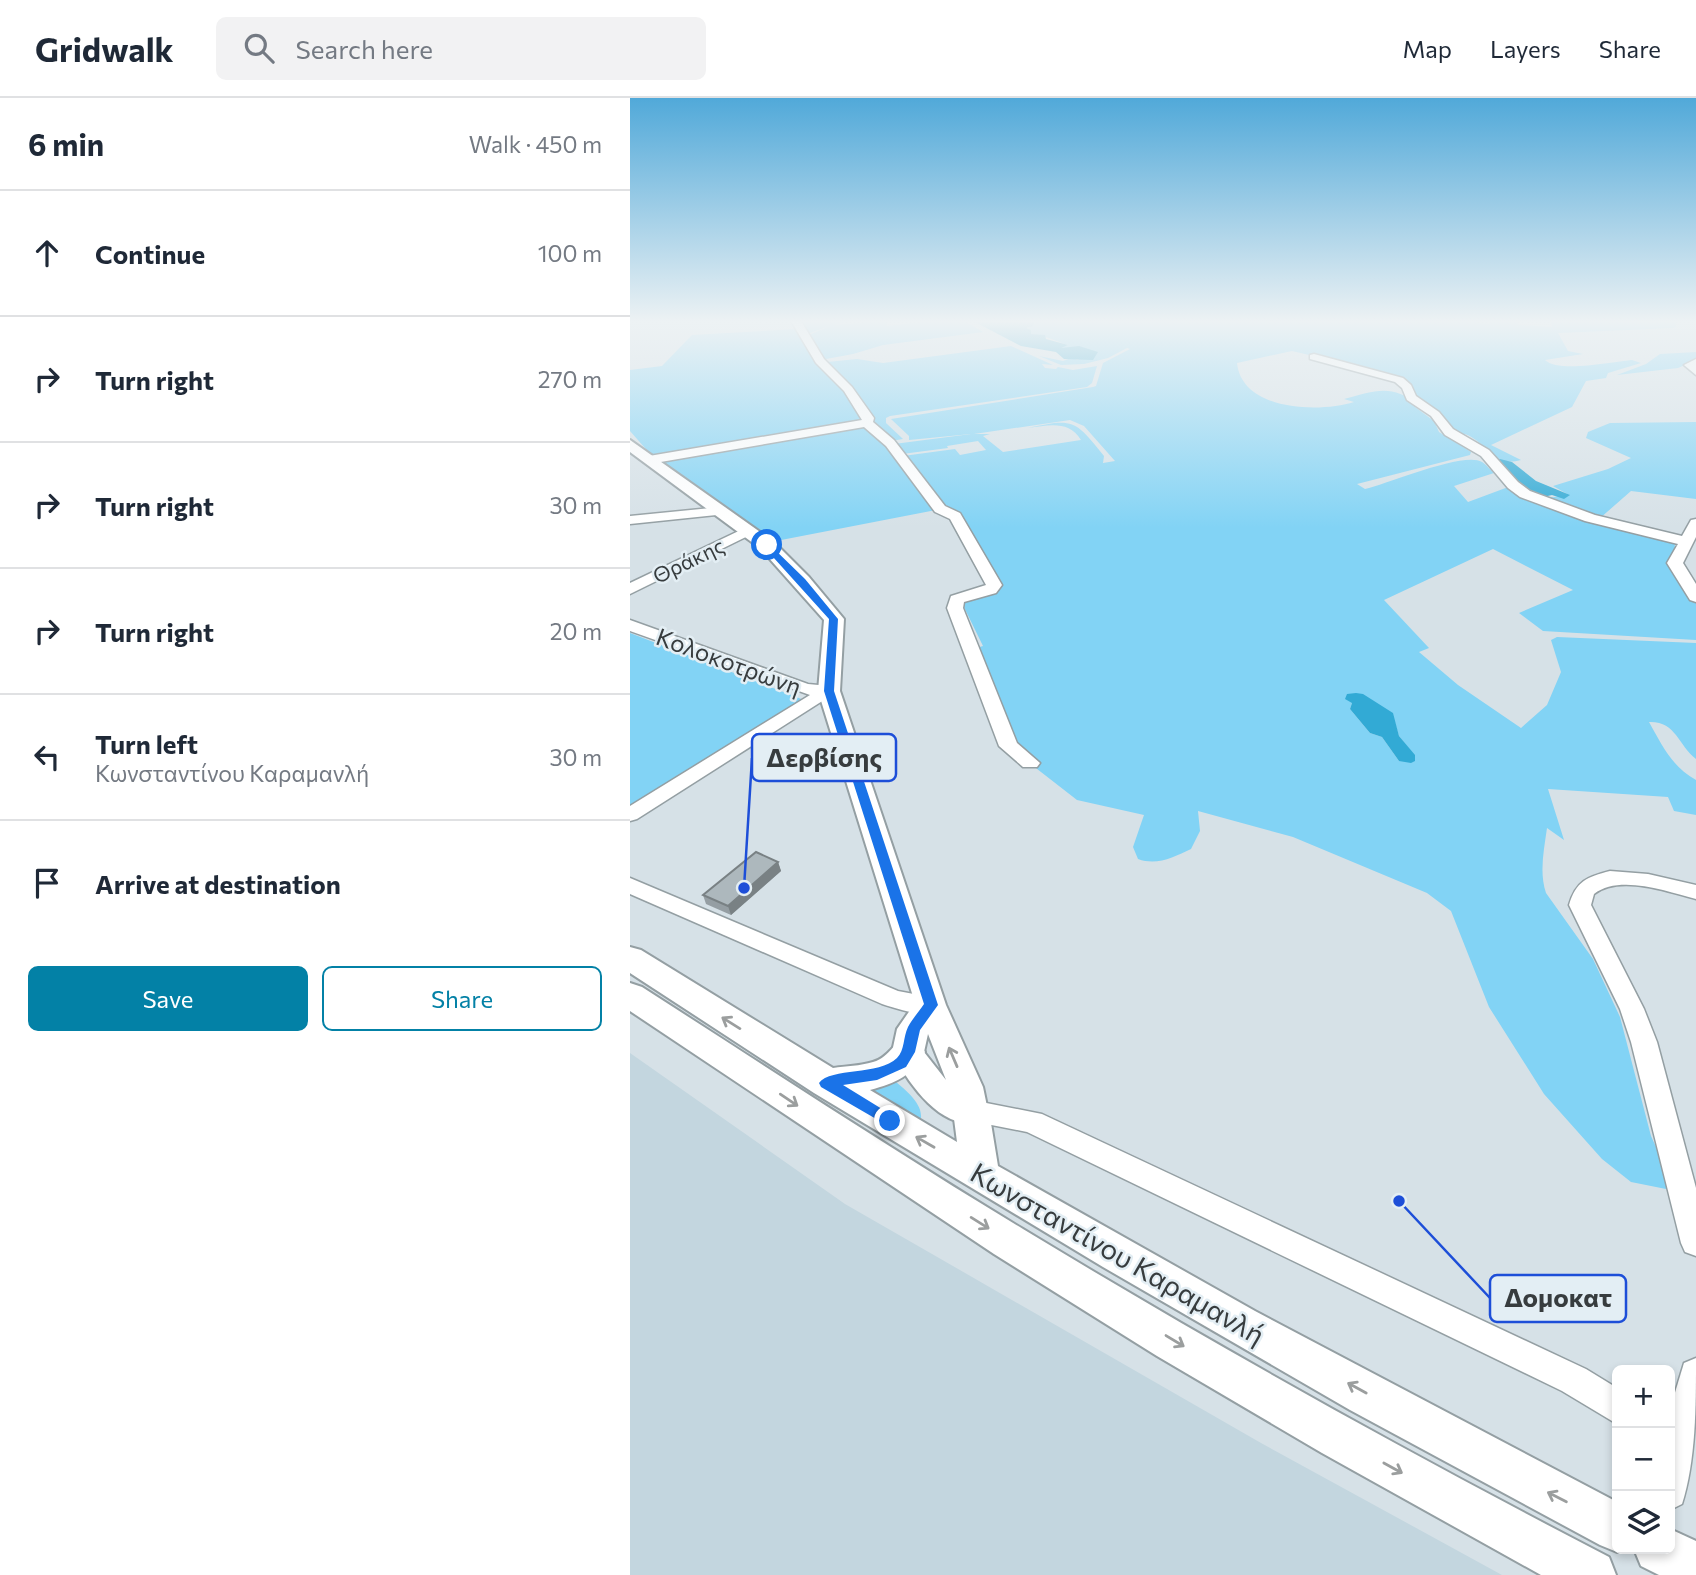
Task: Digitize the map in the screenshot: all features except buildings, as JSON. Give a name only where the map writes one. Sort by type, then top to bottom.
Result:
[{"type":"main road","name":"Κωνσταντίνου Καραμανλή","points":[[630,958],[827,1083],[981,1175],[1431,1429],[1612,1525]]},
{"type":"main road","name":"Κωνσταντίνου Καραμανλή","points":[[630,995],[883,1162],[1028,1253],[1260,1393],[1591,1575]]},
{"type":"main road","points":[[827,1083],[884,1072],[901,1063],[908,1052]]},
{"type":"main road","points":[[971,1111],[981,1175]]},
{"type":"street","points":[[846,390],[861,407],[868,418],[867,423]]},
{"type":"street","points":[[1408,390],[1411,398],[1435,414],[1449,432],[1485,453],[1516,488],[1530,497],[1590,518],[1685,541]]},
{"type":"street","points":[[649,460],[867,423]]},
{"type":"street","points":[[867,423],[890,443],[940,509],[956,516],[994,585],[990,590],[957,598],[956,608],[1009,746],[1030,762]]},
{"type":"street","points":[[630,445],[777,555],[834,619],[829,691],[931,1005],[966,1087],[971,1111]]},
{"type":"street","points":[[630,520],[721,511]]},
{"type":"street","points":[[1696,523],[1675,563],[1696,597]]},
{"type":"street","name":"Θράκης","points":[[630,589],[747,531]]},
{"type":"street","name":"Κολοκοτρώνη","points":[[630,625],[805,689],[829,691]]},
{"type":"street","points":[[630,815],[829,691]]},
{"type":"street","points":[[1696,892],[1626,878],[1604,879],[1585,888],[1580,896],[1580,905],[1632,1009],[1644,1042],[1696,1243]]},
{"type":"street","points":[[630,885],[891,998],[913,1004],[931,1005]]},
{"type":"street","points":[[931,1005],[913,1029],[908,1052],[934,1090],[955,1105],[971,1111],[1032,1122],[1574,1380],[1612,1404]]},
{"type":"street","points":[[1675,1435],[1696,1374]]},
{"type":"shaded area","points":[[630,390],[846,390],[865,421],[652,456],[630,431]]},
{"type":"shaded area","points":[[847,390],[1067,390],[886,418],[886,423],[903,439],[891,441],[870,423]]},
{"type":"shaded area","points":[[1075,390],[1251,390],[1284,405],[1303,407],[1339,405],[1354,402],[1344,399],[1391,391],[1419,405],[1415,407],[1434,421],[1439,432],[1471,452],[1470,455],[1357,484],[1365,489],[1443,464],[1473,460],[1484,463],[1494,473],[1454,486],[1468,502],[1511,486],[1517,491],[1675,544],[1672,568],[1696,603],[1696,640],[1543,631],[1519,613],[1573,590],[1493,549],[1384,600],[1429,648],[1419,652],[1458,685],[1521,728],[1547,705],[1561,672],[1551,640],[1557,637],[1696,643],[1696,759],[1665,725],[1649,722],[1674,762],[1696,780],[1696,815],[1674,811],[1668,797],[1548,789],[1564,840],[1547,828],[1542,869],[1546,893],[1593,959],[1620,1017],[1651,1136],[1676,1191],[1631,1182],[1602,1159],[1544,1094],[1489,1007],[1451,911],[1427,893],[1293,837],[1198,811],[1200,831],[1191,849],[1159,861],[1138,859],[1133,847],[1144,815],[1077,800],[1014,751],[973,649],[983,646],[960,599],[1001,589],[1001,583],[903,456],[955,449],[960,455],[986,450],[978,441],[902,454],[894,444],[971,434],[909,440],[909,436],[891,419]],"holes":[[[1070,420],[1084,426],[1115,461],[1103,463],[1104,456],[1086,435],[1065,423],[1028,428],[1058,425],[1071,429],[1081,440],[1003,452],[983,436],[990,434],[974,434]],[[1352,703],[1378,705],[1392,713],[1399,736],[1414,755],[1399,761],[1382,737],[1370,733],[1350,709]]]},
{"type":"shaded area","points":[[1409,390],[1581,390],[1572,407],[1491,445],[1521,460],[1503,461],[1465,434],[1465,440]]},
{"type":"shaded area","points":[[1696,422],[1696,499],[1631,491],[1599,519],[1547,498],[1569,495],[1553,486],[1608,469],[1631,458],[1586,438],[1588,432],[1610,423]]},
{"type":"shaded area","points":[[861,427],[871,430],[892,449],[936,510],[776,541],[661,462]]},
{"type":"shaded area","points":[[1497,460],[1512,462],[1536,481],[1570,495],[1564,499],[1528,492]]},
{"type":"shaded area","points":[[630,633],[804,700],[630,806]]},
{"type":"shaded area","points":[[1347,694],[1363,694],[1393,713],[1399,736],[1415,755],[1415,761],[1399,761],[1382,737],[1370,733],[1350,709],[1352,703],[1345,699]]},
{"type":"shaded area","points":[[630,1053],[845,1204],[1261,1443],[1502,1575],[630,1575]]},
{"type":"shaded area","points":[[894,1080],[916,1102],[921,1119],[860,1084]]},
{"type":"place","name":"Δερβίσης","points":[[744,888]]},
{"type":"place","name":"Δομοκατ","points":[[1399,1201]]},
{"type":"route","points":[[767,545],[834,619],[828,671],[829,691],[931,1005],[913,1029],[906,1058],[901,1063],[877,1074],[827,1083],[890,1121]]}]
